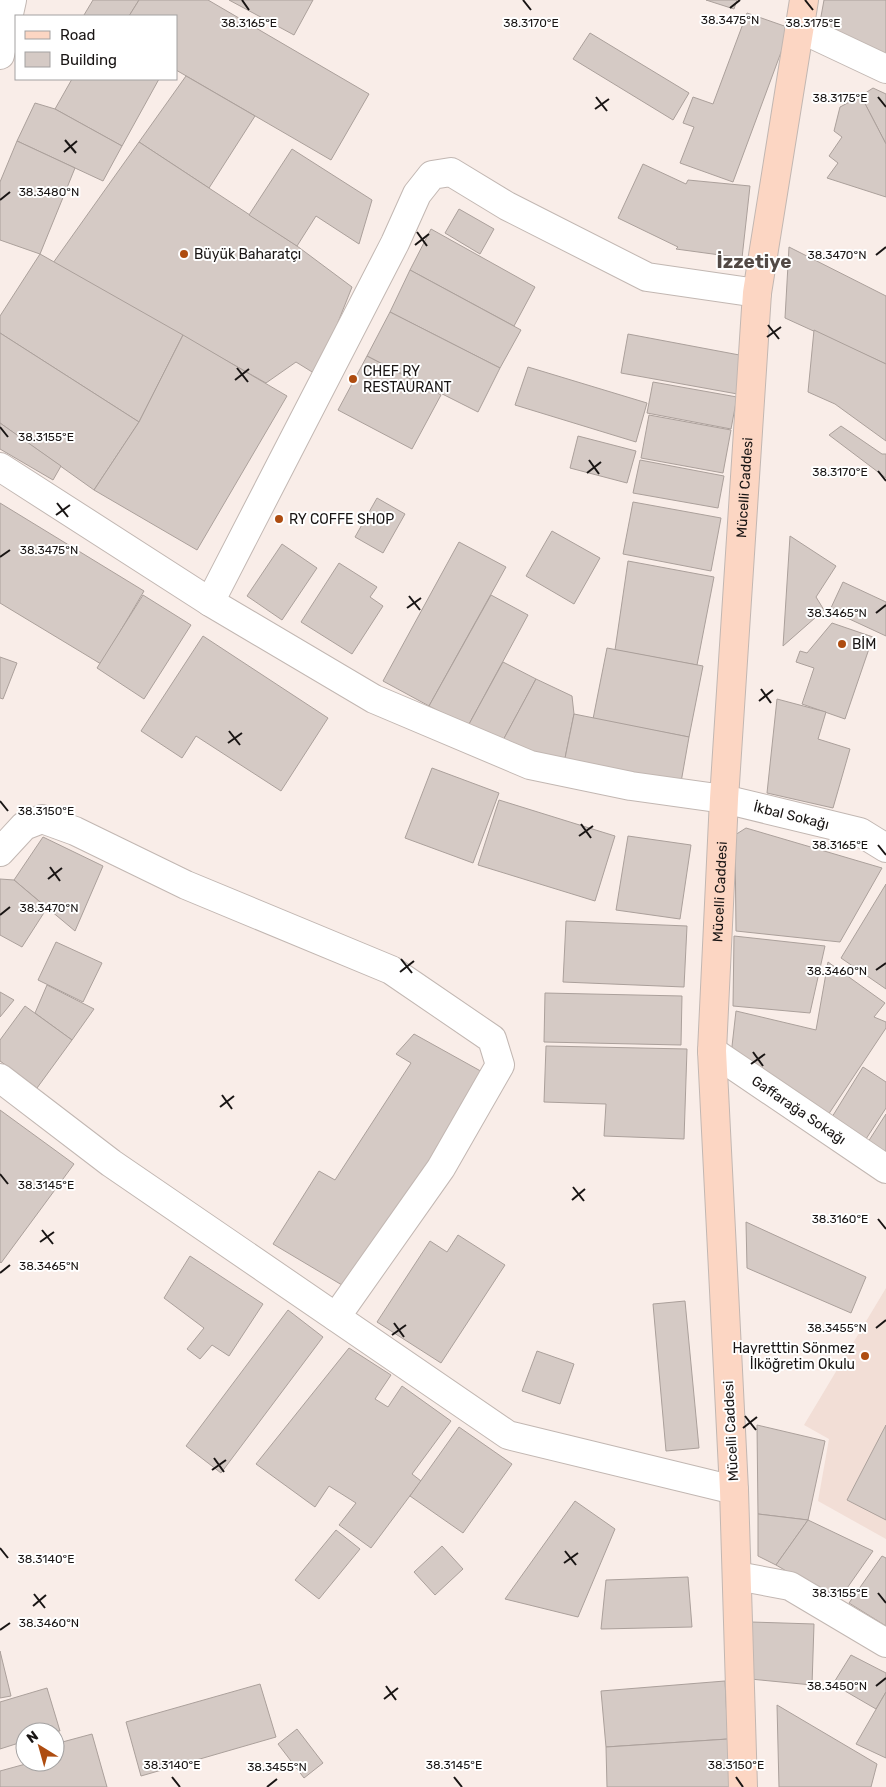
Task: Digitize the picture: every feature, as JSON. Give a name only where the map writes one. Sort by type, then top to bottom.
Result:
[{"type":"main road","name":"Mücelli Caddesi","points":[[743,1787],[734,1490],[712,1051],[724,799],[757,293],[804,0]]},
{"type":"street","points":[[0,55],[12,0]]},
{"type":"street","points":[[799,28],[886,69]]},
{"type":"street","points":[[210,602],[395,243],[417,194],[432,175],[452,172],[507,206],[647,277],[757,293]]},
{"type":"street","name":"İkbal Sokağı","points":[[0,467],[210,602],[374,699],[530,765],[631,786],[724,799],[860,832],[886,848]]},
{"type":"street","points":[[0,852],[24,826],[42,819],[75,831],[186,885],[391,970],[492,1038],[500,1065],[441,1168],[336,1317]]},
{"type":"street","name":"Gaffarağa Sokağı","points":[[712,1051],[886,1169]]},
{"type":"street","points":[[0,1078],[111,1162],[508,1435],[734,1490]]},
{"type":"street","points":[[737,1576],[790,1586],[886,1643]]},
{"type":"shaded area","name":"Hayretttin Sönmez İlköğretim Okulu","points":[[886,1288],[886,1539],[818,1501],[829,1439],[804,1425]]},
{"type":"building","points":[[93,0],[139,0],[130,15],[84,15]]},
{"type":"building","points":[[139,0],[208,0],[369,94],[331,160],[178,71],[178,15],[130,15]]},
{"type":"building","points":[[229,0],[313,0],[294,35]]},
{"type":"building","points":[[706,0],[737,0],[734,9]]},
{"type":"building","points":[[824,0],[886,0],[886,56],[820,22]]},
{"type":"building","points":[[747,13],[790,28],[733,182],[680,163],[694,127],[683,123],[693,97],[713,104]]},
{"type":"building","points":[[590,33],[689,93],[673,120],[573,59]]},
{"type":"building","points":[[186,76],[255,116],[209,188],[139,142]]},
{"type":"building","points":[[71,80],[158,80],[122,146],[55,109]]},
{"type":"building","points":[[873,88],[886,94],[886,144],[861,96]]},
{"type":"building","points":[[861,96],[886,144],[886,197],[827,178],[838,163],[829,156],[842,137],[834,131],[840,107]]},
{"type":"building","points":[[35,103],[55,109],[122,146],[103,181],[17,141]]},
{"type":"building","points":[[17,141],[75,168],[40,254],[0,240],[0,182]]},
{"type":"building","name":"Büyük Baharatçı","points":[[139,142],[297,246],[352,287],[317,375],[296,362],[266,383],[53,263]]},
{"type":"building","points":[[292,149],[372,200],[359,244],[316,216],[297,246],[249,215]]},
{"type":"building","points":[[643,164],[686,184],[688,180],[750,186],[742,258],[676,249],[678,247],[618,218]]},
{"type":"building","points":[[459,209],[494,229],[480,254],[445,233]]},
{"type":"building","points":[[431,229],[535,287],[514,326],[410,270]]},
{"type":"building","points":[[789,247],[886,296],[886,364],[785,318]]},
{"type":"building","points":[[40,254],[183,335],[139,422],[0,333],[0,316]]},
{"type":"building","points":[[410,270],[521,330],[500,368],[390,312]]},
{"type":"building","points":[[390,312],[500,368],[478,412],[367,356]]},
{"type":"building","points":[[814,330],[886,364],[886,441],[835,404],[808,392]]},
{"type":"building","points":[[0,333],[139,422],[94,490],[0,423]]},
{"type":"building","points":[[628,334],[750,357],[743,395],[621,373]]},
{"type":"building","points":[[183,335],[287,396],[197,550],[94,490],[139,422]]},
{"type":"building","points":[[367,356],[441,395],[412,449],[338,410]]},
{"type":"building","points":[[528,367],[647,403],[636,442],[515,405]]},
{"type":"building","points":[[653,382],[737,397],[731,429],[647,413]]},
{"type":"building","points":[[649,415],[731,430],[723,473],[641,458]]},
{"type":"building","points":[[0,423],[61,466],[53,480],[0,449]]},
{"type":"building","points":[[841,426],[882,454],[886,454],[886,478],[829,435]]},
{"type":"building","points":[[578,436],[636,451],[627,483],[570,468]]},
{"type":"building","points":[[640,460],[724,476],[718,508],[633,493]]},
{"type":"building","points":[[377,498],[405,514],[383,553],[355,537]]},
{"type":"building","points":[[633,502],[721,518],[711,571],[623,554]]},
{"type":"building","points":[[0,503],[144,591],[101,664],[0,603]]},
{"type":"building","points":[[552,531],[600,558],[574,604],[526,576]]},
{"type":"building","points":[[790,536],[836,566],[816,597],[824,610],[783,646]]},
{"type":"building","points":[[459,542],[506,567],[429,706],[383,681]]},
{"type":"building","points":[[282,544],[317,568],[282,620],[247,596]]},
{"type":"building","points":[[628,561],[714,577],[697,665],[615,650]]},
{"type":"building","points":[[339,563],[377,587],[370,597],[383,606],[352,654],[301,622]]},
{"type":"building","points":[[843,582],[886,602],[886,636],[830,610]]},
{"type":"building","points":[[143,595],[191,625],[144,699],[97,668]]},
{"type":"building","points":[[491,595],[528,615],[468,726],[429,706]]},
{"type":"building","points":[[832,623],[873,637],[845,719],[802,704],[814,668],[796,662],[800,651],[807,653]]},
{"type":"building","points":[[203,636],[328,718],[281,791],[196,736],[182,758],[141,731]]},
{"type":"building","points":[[607,648],[703,666],[689,737],[593,719]]},
{"type":"building","points":[[0,657],[17,663],[3,699],[0,698]]},
{"type":"building","points":[[503,662],[536,679],[501,744],[468,726]]},
{"type":"building","points":[[536,679],[572,696],[574,714],[564,763],[501,744]]},
{"type":"building","points":[[777,699],[826,712],[818,739],[850,749],[833,808],[767,793]]},
{"type":"building","points":[[574,714],[689,737],[680,788],[564,763]]},
{"type":"building","points":[[432,768],[499,793],[473,863],[405,838]]},
{"type":"building","points":[[499,800],[615,836],[595,901],[478,865]]},
{"type":"building","points":[[746,828],[882,868],[840,942],[736,931],[735,835]]},
{"type":"building","points":[[628,836],[691,845],[680,919],[616,910]]},
{"type":"building","points":[[43,837],[103,866],[75,931],[14,880]]},
{"type":"building","points":[[0,879],[14,880],[47,908],[22,947],[0,935]]},
{"type":"building","points":[[886,884],[886,989],[841,958]]},
{"type":"building","points":[[566,921],[687,926],[684,987],[563,982]]},
{"type":"building","points":[[734,936],[825,946],[810,1013],[733,1006]]},
{"type":"building","points":[[56,942],[102,963],[83,1002],[38,980]]},
{"type":"building","points":[[828,962],[885,1003],[874,1017],[886,1022],[886,1028],[828,1115],[731,1055],[736,1011],[816,1030]]},
{"type":"building","points":[[47,985],[94,1009],[72,1040],[35,1013]]},
{"type":"building","points":[[0,992],[14,1000],[0,1017]]},
{"type":"building","points":[[545,993],[682,996],[681,1045],[544,1042]]},
{"type":"building","points":[[25,1006],[72,1040],[37,1088],[0,1061],[0,1040]]},
{"type":"building","points":[[414,1034],[486,1074],[347,1288],[273,1244],[319,1171],[335,1180],[411,1063],[396,1054]]},
{"type":"building","points":[[546,1046],[687,1049],[684,1139],[604,1136],[606,1104],[544,1102]]},
{"type":"building","points":[[863,1067],[886,1082],[886,1108],[866,1139],[832,1117]]},
{"type":"building","points":[[0,1110],[74,1164],[1,1263],[0,1262]]},
{"type":"building","points":[[886,1114],[886,1154],[868,1142]]},
{"type":"building","points":[[746,1222],[866,1277],[851,1313],[747,1268]]},
{"type":"building","points":[[458,1235],[505,1265],[441,1363],[377,1322],[430,1241],[447,1252]]},
{"type":"building","points":[[190,1256],[263,1304],[229,1356],[212,1345],[200,1359],[187,1349],[204,1328],[164,1298]]},
{"type":"building","points":[[685,1301],[699,1448],[666,1451],[653,1304]]},
{"type":"building","points":[[288,1310],[323,1337],[221,1473],[186,1446]]},
{"type":"building","points":[[349,1348],[391,1375],[375,1399],[388,1407],[402,1386],[451,1421],[412,1474],[421,1481],[371,1548],[339,1525],[356,1503],[329,1486],[315,1507],[256,1464]]},
{"type":"building","points":[[537,1351],[574,1364],[560,1404],[522,1391]]},
{"type":"building","points":[[757,1425],[825,1441],[808,1520],[758,1514]]},
{"type":"building","points":[[886,1425],[886,1520],[847,1500]]},
{"type":"building","points":[[459,1427],[512,1464],[463,1533],[410,1496]]},
{"type":"building","points":[[575,1501],[615,1529],[578,1617],[505,1599]]},
{"type":"building","points":[[758,1514],[808,1520],[776,1565],[758,1556]]},
{"type":"building","points":[[808,1520],[873,1551],[838,1601],[776,1565]]},
{"type":"building","points":[[336,1530],[360,1549],[319,1599],[295,1580]]},
{"type":"building","points":[[442,1546],[463,1569],[435,1595],[414,1572]]},
{"type":"building","points":[[882,1556],[886,1558],[886,1626],[849,1603]]},
{"type":"building","points":[[688,1577],[692,1627],[601,1629],[606,1580]]},
{"type":"building","points":[[751,1622],[814,1624],[812,1685],[750,1679]]},
{"type":"building","points":[[0,1651],[11,1696],[0,1698]]},
{"type":"building","points":[[851,1655],[886,1673],[886,1692],[876,1709],[833,1684]]},
{"type":"building","points":[[725,1681],[728,1739],[606,1747],[601,1691]]},
{"type":"building","points":[[260,1684],[276,1737],[141,1776],[126,1722]]},
{"type":"building","points":[[47,1688],[57,1722],[15,1722],[15,1744],[0,1749],[0,1702]]},
{"type":"building","points":[[886,1692],[886,1758],[856,1744]]},
{"type":"building","points":[[777,1705],[877,1764],[871,1787],[779,1787]]},
{"type":"building","points":[[297,1729],[323,1763],[304,1778],[278,1744]]},
{"type":"building","points":[[92,1734],[107,1787],[0,1787],[0,1771],[15,1767],[15,1772],[65,1772],[65,1741]]},
{"type":"building","points":[[728,1739],[729,1787],[607,1787],[606,1747]]},
{"type":"place","name":"Büyük Baharatçı","points":[[184,254]]},
{"type":"place","name":"CHEF RY RESTAURANT","points":[[353,379]]},
{"type":"place","name":"RY COFFE SHOP","points":[[279,519]]},
{"type":"place","name":"BİM","points":[[842,644]]},
{"type":"place","name":"Hayretttin Sönmez İlköğretim Okulu","points":[[865,1356]]},
{"type":"district","name":"İzzetiye","points":[[754,261]]}]
